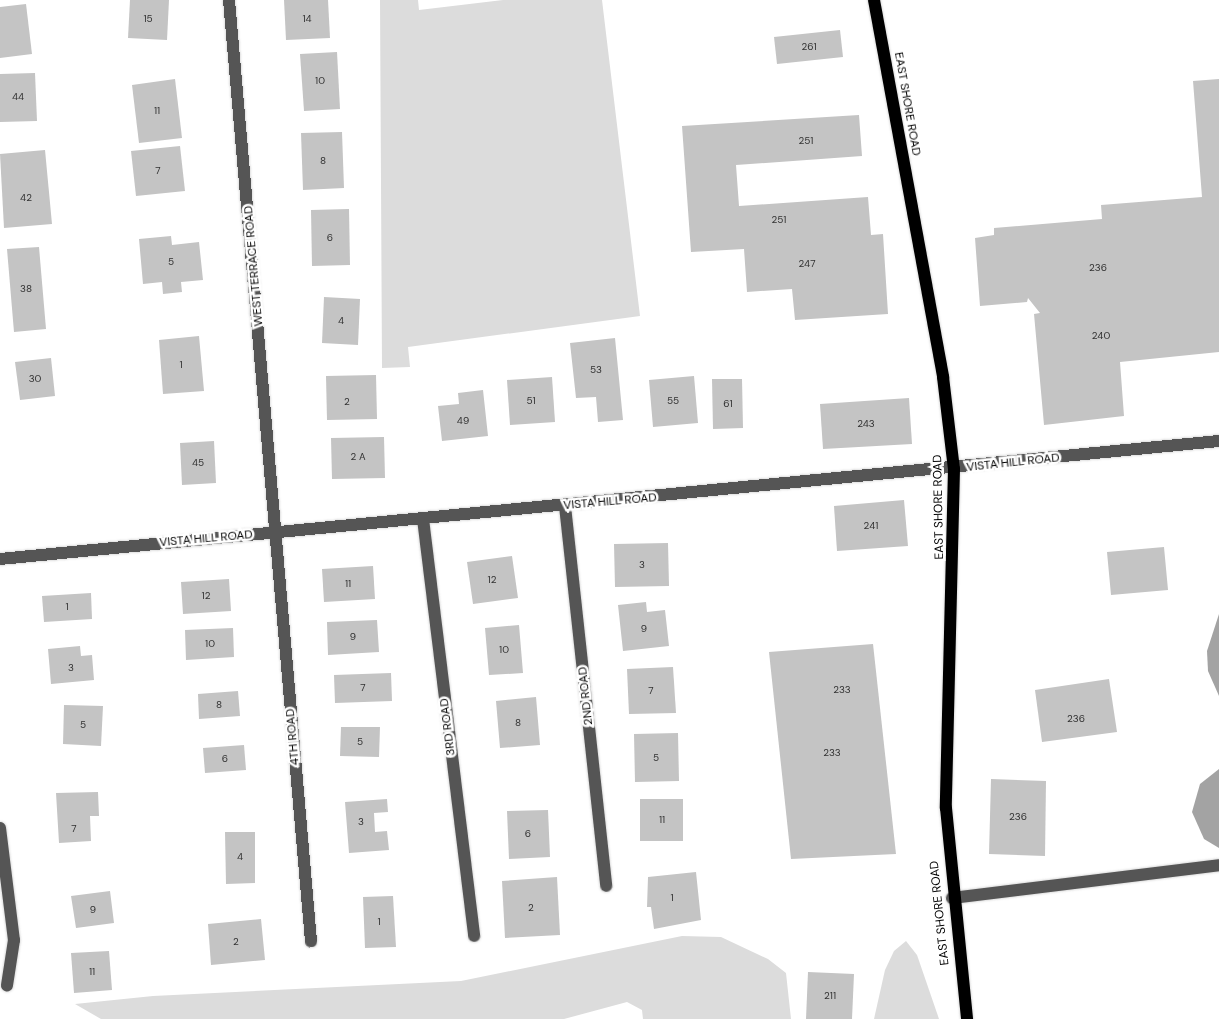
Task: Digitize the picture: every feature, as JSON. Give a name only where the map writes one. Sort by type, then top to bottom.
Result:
[{"type":"main road","name":"EAST SHORE ROAD","points":[[874,0],[943,377],[954,469],[946,808],[952,898],[968,1019]]},
{"type":"street","name":"WEST TERRACE ROAD","points":[[229,0],[276,533]]},
{"type":"street","name":"VISTA HILL ROAD","points":[[0,559],[954,469],[1219,441]]},
{"type":"street","name":"2ND ROAD","points":[[564,506],[606,886]]},
{"type":"street","name":"3RD ROAD","points":[[423,519],[474,936]]},
{"type":"street","name":"4TH ROAD","points":[[276,533],[310,942]]},
{"type":"street","points":[[0,828],[14,940],[7,984]]},
{"type":"street","points":[[952,898],[1219,865]]},
{"type":"shaded area","points":[[380,0],[418,0],[419,10],[503,0],[602,0],[640,316],[408,347],[410,367],[382,368]]},
{"type":"shaded area","points":[[1219,614],[1219,696],[1208,671],[1207,651]]},
{"type":"shaded area","points":[[1219,769],[1219,848],[1204,839],[1192,812],[1200,784]]},
{"type":"shaded area","points":[[682,936],[721,937],[768,959],[786,973],[791,1019],[643,1019],[642,1010],[627,1002],[564,1019],[101,1019],[75,1004],[153,996],[461,981]]},
{"type":"shaded area","points":[[906,941],[917,955],[939,1019],[874,1019],[885,970],[894,951]]},
{"type":"building","points":[[130,0],[169,0],[167,40],[128,38]]},
{"type":"building","points":[[284,0],[328,0],[330,38],[286,40]]},
{"type":"building","points":[[26,4],[32,54],[0,58],[0,7]]},
{"type":"building","points":[[840,30],[843,57],[777,64],[774,37]]},
{"type":"building","points":[[337,52],[340,109],[304,111],[300,54]]},
{"type":"building","points":[[35,73],[37,121],[0,122],[0,74]]},
{"type":"building","points":[[175,79],[182,138],[139,143],[132,85]]},
{"type":"building","points":[[1219,79],[1219,352],[1120,362],[1124,416],[1044,425],[1034,314],[1040,313],[1028,298],[1027,302],[980,306],[975,238],[994,235],[994,228],[1102,219],[1101,205],[1202,197],[1193,81]]},
{"type":"building","points":[[859,115],[862,156],[736,165],[739,206],[868,197],[871,235],[883,234],[888,314],[795,320],[792,289],[747,292],[744,249],[691,252],[682,126]]},
{"type":"building","points":[[342,132],[344,188],[303,190],[301,133]]},
{"type":"building","points":[[180,146],[185,191],[136,196],[131,151]]},
{"type":"building","points":[[45,150],[52,224],[4,228],[0,154]]},
{"type":"building","points":[[349,209],[350,265],[312,266],[311,210]]},
{"type":"building","points":[[171,236],[172,245],[199,242],[203,280],[181,282],[182,292],[163,294],[162,282],[143,284],[139,239]]},
{"type":"building","points":[[39,247],[46,329],[14,332],[7,249]]},
{"type":"building","points":[[324,297],[360,299],[358,345],[322,343]]},
{"type":"building","points":[[199,336],[204,391],[163,394],[159,340]]},
{"type":"building","points":[[615,338],[623,420],[598,422],[596,397],[576,398],[570,343]]},
{"type":"building","points":[[51,358],[55,396],[20,400],[15,362]]},
{"type":"building","points":[[376,375],[377,419],[327,420],[326,376]]},
{"type":"building","points":[[694,376],[698,423],[653,427],[649,380]]},
{"type":"building","points":[[552,377],[555,422],[510,425],[507,380]]},
{"type":"building","points":[[712,379],[742,379],[743,428],[713,429]]},
{"type":"building","points":[[483,390],[488,436],[442,441],[438,406],[459,404],[458,393]]},
{"type":"building","points":[[909,398],[912,444],[823,449],[820,404]]},
{"type":"building","points":[[384,437],[385,478],[332,479],[331,438]]},
{"type":"building","points":[[214,441],[216,483],[182,485],[180,443]]},
{"type":"building","points":[[904,500],[908,546],[837,551],[834,506]]},
{"type":"building","points":[[668,543],[669,586],[615,587],[614,544]]},
{"type":"building","points":[[1164,547],[1168,590],[1111,595],[1107,552]]},
{"type":"building","points":[[512,556],[518,598],[473,604],[467,562]]},
{"type":"building","points":[[373,566],[375,599],[324,602],[322,569]]},
{"type":"building","points":[[229,579],[231,611],[183,614],[181,582]]},
{"type":"building","points":[[91,593],[92,619],[44,622],[42,596]]},
{"type":"building","points":[[646,602],[647,612],[665,610],[669,646],[623,651],[618,605]]},
{"type":"building","points":[[377,620],[379,652],[328,655],[327,622]]},
{"type":"building","points":[[519,625],[523,673],[489,675],[485,628]]},
{"type":"building","points":[[233,628],[234,657],[186,660],[185,630]]},
{"type":"building","points":[[873,644],[896,854],[791,859],[769,652]]},
{"type":"building","points":[[80,646],[81,656],[92,655],[94,680],[51,684],[48,649]]},
{"type":"building","points":[[673,667],[676,713],[629,714],[627,669]]},
{"type":"building","points":[[391,673],[392,701],[335,703],[334,675]]},
{"type":"building","points":[[1109,679],[1117,732],[1042,742],[1035,690]]},
{"type":"building","points":[[238,691],[240,716],[199,719],[198,694]]},
{"type":"building","points":[[536,697],[540,745],[500,748],[496,701]]},
{"type":"building","points":[[64,705],[103,706],[101,746],[63,744]]},
{"type":"building","points":[[341,727],[380,727],[379,757],[340,756]]},
{"type":"building","points":[[678,733],[679,781],[635,782],[634,734]]},
{"type":"building","points":[[244,745],[246,770],[205,773],[203,748]]},
{"type":"building","points":[[991,779],[1046,781],[1045,856],[989,854]]},
{"type":"building","points":[[98,792],[99,816],[90,816],[91,841],[59,843],[56,793]]},
{"type":"building","points":[[387,799],[388,812],[374,813],[375,832],[387,831],[389,850],[349,853],[345,802]]},
{"type":"building","points":[[640,799],[683,799],[683,841],[640,841]]},
{"type":"building","points":[[548,810],[550,857],[509,859],[507,811]]},
{"type":"building","points":[[225,832],[255,832],[255,883],[226,884]]},
{"type":"building","points":[[696,872],[701,920],[654,929],[651,907],[647,907],[648,877]]},
{"type":"building","points":[[557,877],[560,935],[505,938],[502,881]]},
{"type":"building","points":[[110,891],[114,923],[76,928],[71,896]]},
{"type":"building","points":[[393,896],[396,947],[365,948],[363,897]]},
{"type":"building","points":[[261,919],[265,960],[211,965],[208,924]]},
{"type":"building","points":[[109,951],[112,990],[74,993],[71,953]]},
{"type":"building","points":[[808,972],[854,974],[852,1019],[806,1019]]}]
